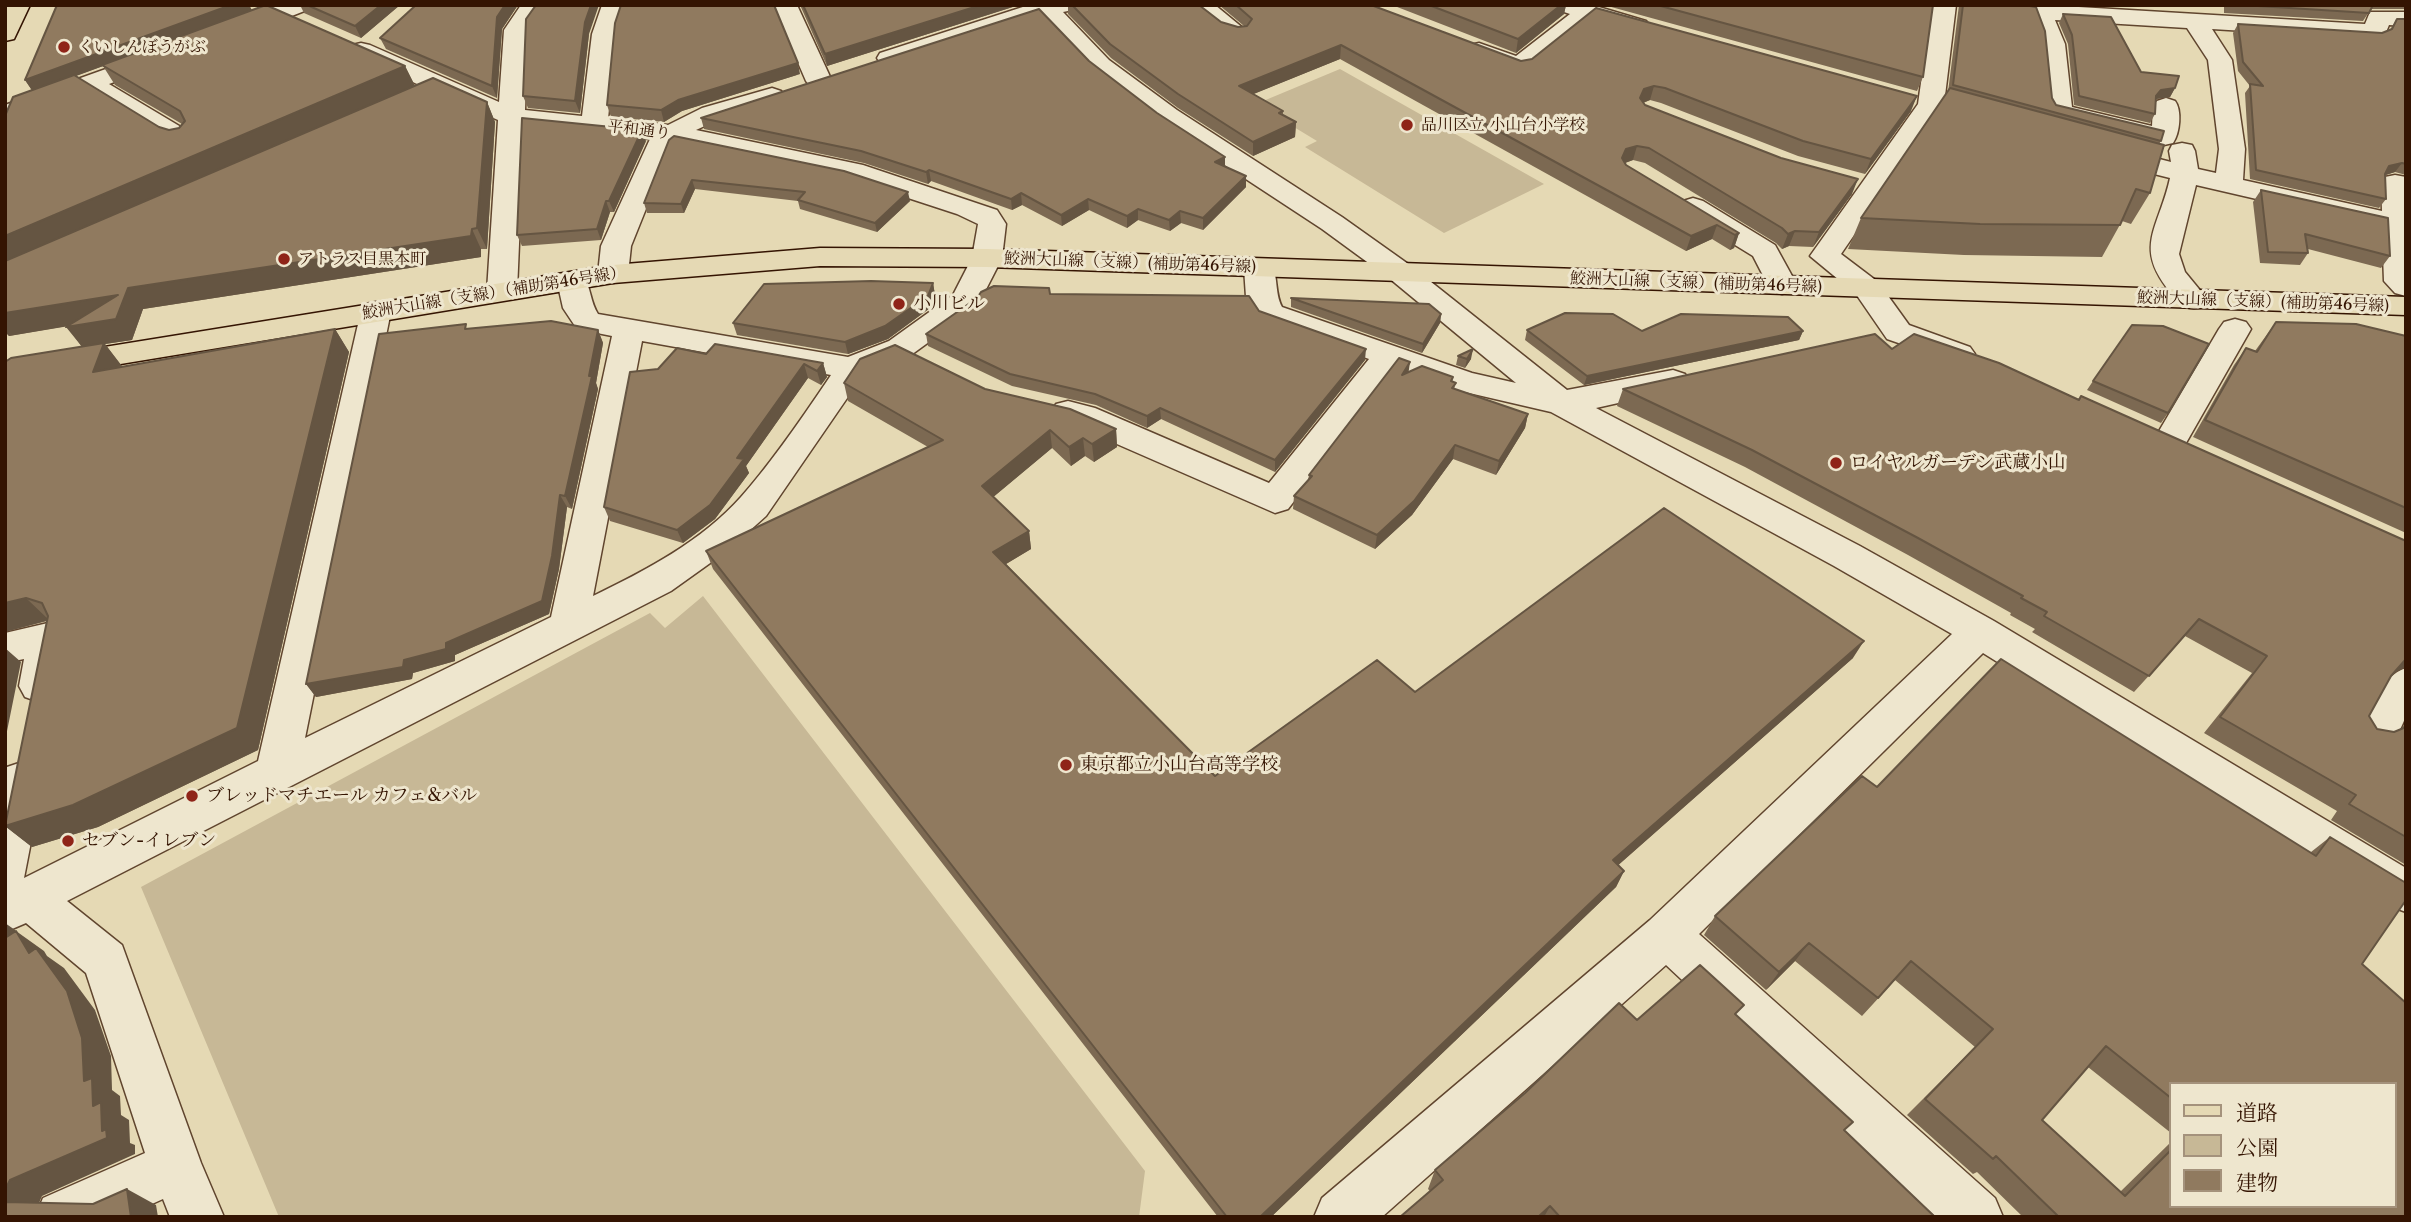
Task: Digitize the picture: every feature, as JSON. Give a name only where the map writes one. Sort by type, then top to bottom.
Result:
[{"type":"main road","points":[[5,34],[18,5]]},
{"type":"main road","name":"鮫洲大山線（支線）（補助第46号線）","points":[[5,373],[613,274],[820,257],[987,258]]},
{"type":"main road","name":"鮫洲大山線（支線）(補助第46号線)","points":[[987,258],[2406,306]]},
{"type":"street","points":[[502,291],[516,30],[533,5]]},
{"type":"street","points":[[594,124],[604,34],[614,5]]},
{"type":"street","points":[[785,5],[819,80]]},
{"type":"street","points":[[1200,5],[1237,33]]},
{"type":"street","points":[[1944,5],[1931,104],[1861,185],[1825,256],[1867,288],[1884,335],[1984,363]]},
{"type":"street","points":[[1974,5],[2040,12],[2148,12],[2195,22],[2376,32],[2371,11],[2406,19]]},
{"type":"street","points":[[872,63],[1051,6],[1100,65],[1168,116],[1332,223],[1400,272],[1560,402],[1847,556],[1980,632],[2406,892]]},
{"type":"street","points":[[1459,43],[1519,66],[1578,8],[1666,34]]},
{"type":"street","points":[[208,40],[286,12]]},
{"type":"street","points":[[2040,12],[2053,44],[2060,112],[2164,137],[2184,153],[2183,175],[2164,255],[2170,272],[2193,300]]},
{"type":"street","points":[[2195,22],[2220,60],[2232,149],[2229,185]]},
{"type":"street","name":"平和通り","points":[[340,40],[373,43],[442,86],[512,117],[670,133],[853,171],[987,216],[992,224],[987,258]]},
{"type":"street","points":[[5,114],[183,48]]},
{"type":"street","points":[[613,274],[616,246],[658,146],[670,133],[692,120],[845,72]]},
{"type":"street","points":[[89,83],[182,139]]},
{"type":"street","points":[[407,102],[442,86]]},
{"type":"street","points":[[1905,97],[1958,112]]},
{"type":"street","points":[[2164,137],[2166,106]]},
{"type":"street","points":[[2077,145],[2183,175],[2397,223]]},
{"type":"street","points":[[2406,185],[2395,183],[2399,281],[2406,287]]},
{"type":"street","points":[[1670,193],[1765,251],[1782,285]]},
{"type":"street","points":[[572,281],[578,308],[588,322],[851,368],[913,354],[966,300],[987,258]]},
{"type":"street","points":[[1259,268],[1261,297],[1270,313],[1464,382],[1560,402],[1597,397],[1707,373]]},
{"type":"street","points":[[277,773],[376,311]]},
{"type":"street","points":[[568,627],[629,329]]},
{"type":"street","points":[[2169,444],[2235,329]]},
{"type":"street","points":[[1036,405],[1083,416],[1275,500],[1388,357]]},
{"type":"street","points":[[13,893],[277,773],[658,581],[714,542],[753,507],[829,403],[851,368]]},
{"type":"street","points":[[1341,1217],[1666,934],[1980,632]]},
{"type":"street","points":[[5,648],[48,638],[30,734],[13,893]]},
{"type":"street","points":[[2374,731],[2406,684]]},
{"type":"street","points":[[13,893],[105,960],[176,1166],[197,1217]]},
{"type":"street","points":[[1666,934],[1976,1217]]},
{"type":"street","points":[[62,1217],[176,1166]]},
{"type":"green space","points":[[1340,69],[1544,184],[1444,233],[1305,147],[1317,141],[1256,104]]},
{"type":"green space","points":[[703,596],[1145,1171],[1139,1217],[279,1217],[141,887],[650,613],[665,628]]},
{"type":"building","points":[[57,5],[231,5],[25,80]]},
{"type":"building","points":[[266,5],[405,66],[5,236],[5,116],[13,97],[74,75],[159,127],[169,130],[179,128],[185,121],[180,111],[102,65]]},
{"type":"building","points":[[307,5],[381,5],[355,26]]},
{"type":"building","points":[[416,5],[505,5],[497,17],[492,86],[380,38]]},
{"type":"building","points":[[536,5],[591,5],[585,22],[575,101],[523,96],[526,19]]},
{"type":"building","points":[[621,5],[774,5],[798,63],[678,100],[661,110],[607,105],[615,23]]},
{"type":"building","points":[[803,5],[981,5],[825,54]]},
{"type":"building","points":[[1072,5],[1199,5],[1221,22],[1238,27],[1247,26],[1252,19],[1236,5],[1371,5],[1521,61],[1532,59],[1596,8],[1917,96],[1871,159],[1803,141],[1665,88],[1654,86],[1644,89],[1640,98],[1645,105],[1781,158],[1858,179],[1819,232],[1795,231],[1788,234],[1649,148],[1637,146],[1626,149],[1622,158],[1626,165],[1739,233],[1735,235],[1717,225],[1691,236],[1341,45],[1239,86],[1283,111],[1279,113],[1296,122],[1253,142],[1178,94],[1110,44]]},
{"type":"building","points":[[1429,5],[1561,5],[1518,39]]},
{"type":"building","points":[[1657,5],[1933,5],[1923,77]]},
{"type":"building","points":[[1963,5],[2036,7],[2045,31],[2052,98],[2056,105],[2164,131],[2161,141],[1953,85]]},
{"type":"building","points":[[2242,5],[2373,5],[2369,13]]},
{"type":"building","points":[[1039,9],[1089,61],[1157,113],[1225,157],[1215,162],[1246,176],[1203,218],[1180,211],[1169,220],[1138,209],[1127,216],[1088,199],[1061,215],[1021,193],[1011,199],[929,170],[926,172],[861,151],[701,118]]},
{"type":"building","points":[[2063,14],[2111,17],[2141,72],[2179,76],[2175,88],[2161,90],[2156,96],[2155,114],[2079,96],[2072,35]]},
{"type":"building","points":[[2397,19],[2406,19],[2406,164],[2389,166],[2385,174],[2386,199],[2256,170],[2250,84],[2263,86],[2243,62],[2238,24],[2382,33],[2392,29]]},
{"type":"building","points":[[433,78],[487,102],[477,228],[472,229],[471,236],[128,288],[116,319],[66,327],[118,295],[5,313],[5,261]]},
{"type":"building","points":[[1950,88],[2164,145],[2150,193],[2136,189],[2120,225],[1980,224],[1861,218]]},
{"type":"building","points":[[522,118],[642,130],[609,201],[606,201],[597,229],[517,235]]},
{"type":"building","points":[[674,136],[844,171],[908,192],[875,223],[798,200],[805,192],[692,180],[681,204],[644,203],[669,140]]},
{"type":"building","points":[[2261,190],[2388,218],[2390,256],[2305,234],[2308,253],[2268,252]]},
{"type":"building","points":[[871,281],[933,283],[928,296],[885,326],[845,342],[733,323],[764,284]]},
{"type":"building","points":[[994,286],[1049,288],[1050,294],[1249,296],[1259,311],[1366,349],[1275,460],[1160,408],[1147,416],[1095,394],[1010,374],[926,334],[977,298],[981,292]]},
{"type":"building","points":[[1291,298],[1429,304],[1441,314],[1423,344]]},
{"type":"building","points":[[1565,313],[1613,314],[1642,331],[1681,314],[1788,317],[1803,331],[1587,376],[1527,330]]},
{"type":"building","points":[[551,321],[598,330],[589,376],[592,376],[565,496],[560,495],[552,556],[542,601],[446,643],[446,649],[404,660],[403,667],[306,684],[379,334],[466,324],[465,329]]},
{"type":"building","points":[[2276,322],[2356,324],[2406,336],[2406,508],[2205,420],[2246,348],[2257,352]]},
{"type":"building","points":[[2132,325],[2163,326],[2209,344],[2168,413],[2093,381]]},
{"type":"building","points":[[335,329],[237,728],[73,805],[5,826],[48,616],[42,603],[26,598],[5,603],[5,362],[11,358],[104,343],[93,372]]},
{"type":"building","points":[[1875,334],[1892,349],[1914,334],[1999,363],[2079,400],[2081,396],[2406,541],[2406,659],[2391,676],[2369,716],[2377,729],[2394,732],[2406,727],[2406,837],[2349,804],[2356,795],[2220,717],[2267,656],[2199,619],[2149,676],[2044,616],[2047,612],[2021,598],[2023,596],[1918,538],[1752,450],[1623,389]]},
{"type":"building","points":[[715,344],[823,363],[817,371],[804,364],[737,458],[744,459],[710,505],[677,530],[604,507],[630,372],[658,369],[677,348],[706,354]]},
{"type":"building","points":[[895,345],[985,389],[1070,409],[1116,429],[1092,444],[1083,438],[1069,447],[1050,430],[982,486],[1029,531],[993,552],[1215,776],[1377,660],[1415,692],[1664,508],[1864,641],[1613,860],[1624,871],[1260,1217],[1227,1217],[706,551],[943,440],[844,383],[860,359]]},
{"type":"building","points":[[1473,349],[1467,359],[1458,356]]},
{"type":"building","points":[[1399,358],[1410,362],[1402,375],[1422,366],[1453,377],[1451,381],[1456,383],[1452,388],[1528,414],[1499,461],[1455,445],[1414,501],[1377,535],[1294,496],[1312,476],[1309,475]]},
{"type":"building","points":[[2001,659],[2316,856],[2330,837],[2406,883],[2406,900],[2362,964],[2406,1003],[2406,1217],[2059,1217],[1996,1156],[1993,1159],[1925,1099],[1993,1029],[1911,961],[1878,998],[1809,943],[1779,972],[1715,916],[1862,776],[1877,787]]},
{"type":"building","points":[[16,931],[29,953],[36,948],[67,991],[82,1038],[84,1081],[92,1078],[93,1106],[101,1102],[102,1131],[106,1129],[107,1138],[10,1180],[5,1190],[5,938]]},
{"type":"building","points":[[1700,965],[1744,1005],[1735,1014],[1853,1122],[1844,1130],[1935,1217],[1560,1217],[1550,1206],[1538,1217],[1400,1217],[1443,1180],[1435,1170],[1525,1093],[1619,1003],[1637,1020]]},
{"type":"building","points":[[127,1189],[131,1217],[5,1217],[5,1202],[93,1204]]},
{"type":"place","name":"くいしんぼうがぶ","points":[[64,47]]},
{"type":"place","name":"品川区立 小山台小学校","points":[[1407,125]]},
{"type":"place","name":"アトラス目黒本町","points":[[284,259]]},
{"type":"place","name":"小川ビル","points":[[899,304]]},
{"type":"place","name":"ロイヤルガーデン武蔵小山","points":[[1836,463]]},
{"type":"place","name":"東京都立小山台高等学校","points":[[1066,765]]},
{"type":"place","name":"ブレッドマチエール カフェ&バル","points":[[192,796]]},
{"type":"place","name":"セブン-イレブン","points":[[68,841]]}]
